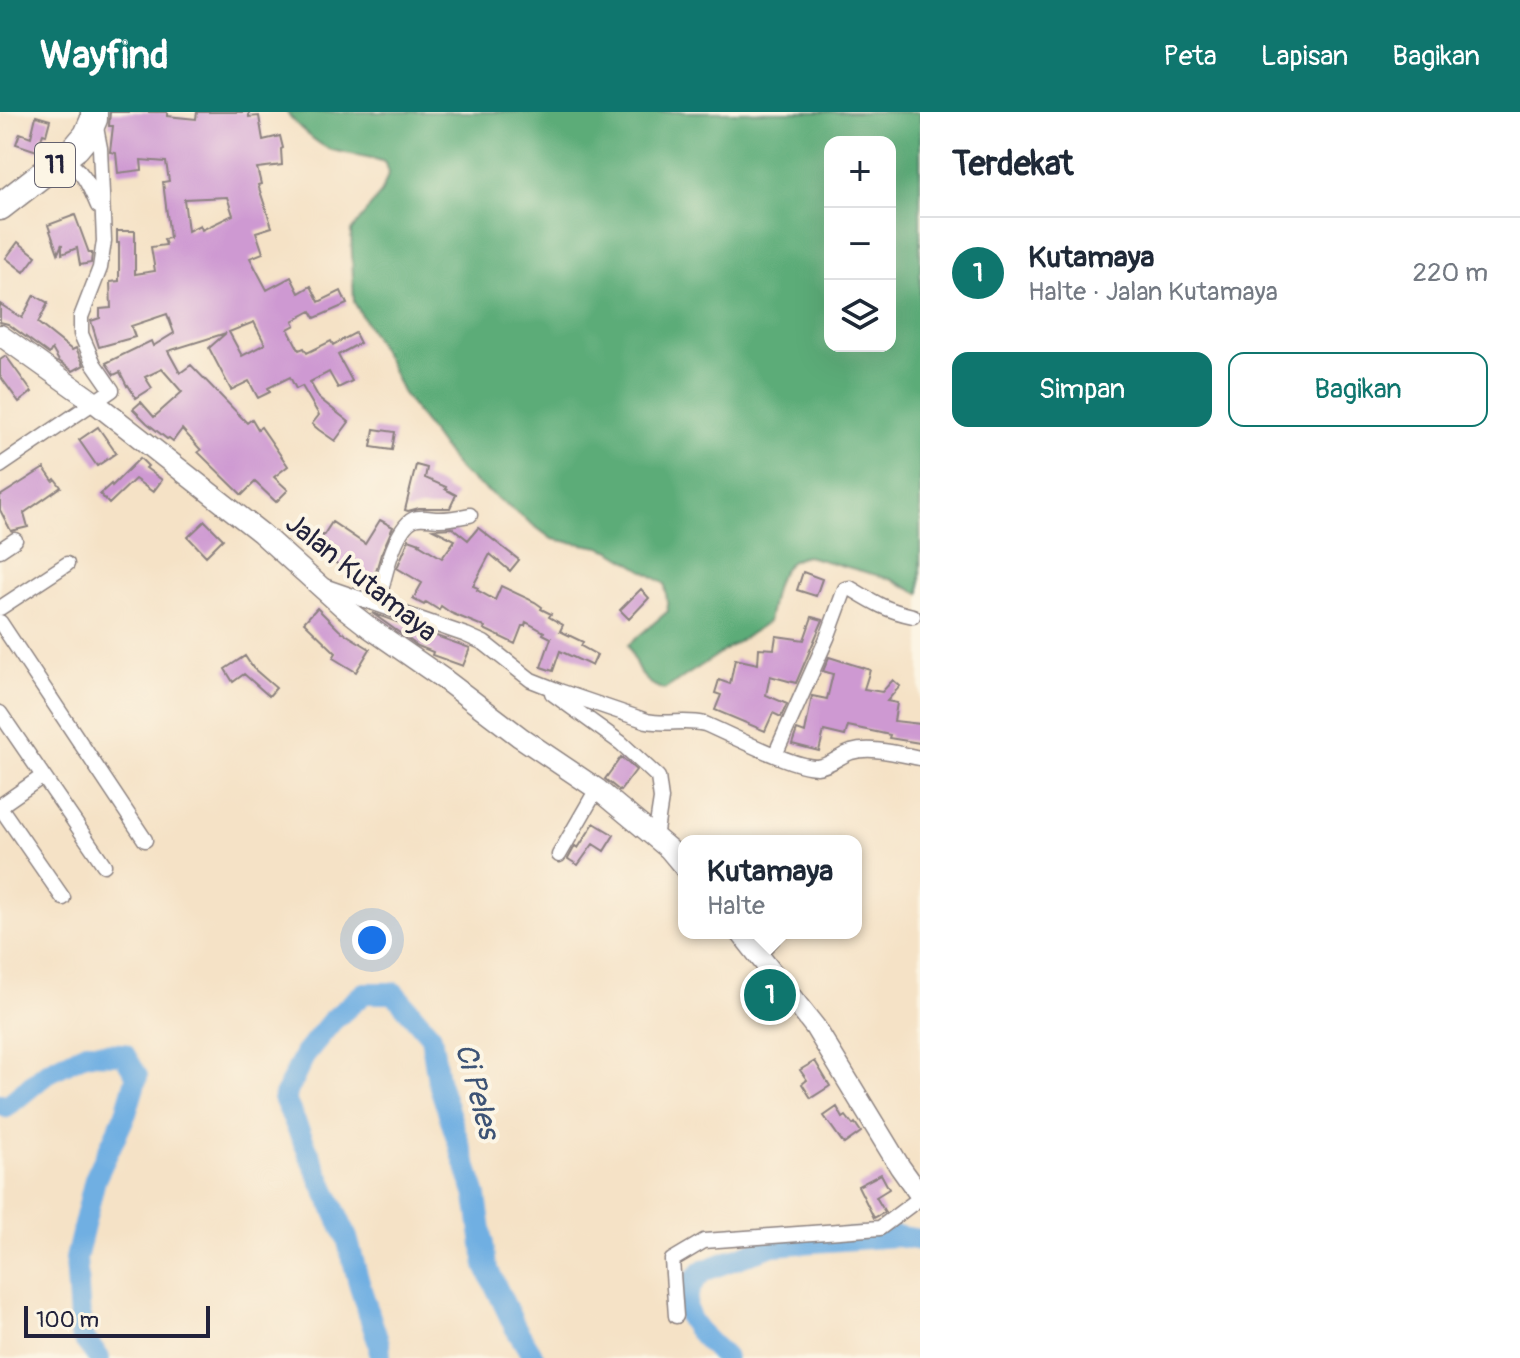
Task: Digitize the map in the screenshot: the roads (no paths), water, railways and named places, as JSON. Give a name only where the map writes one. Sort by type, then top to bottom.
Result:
[{"type":"highway","name":"11","points":[[0,207],[83,141],[94,115]]},
{"type":"main road","name":"Jalan Kutamaya","points":[[0,335],[94,402],[261,533],[370,628],[597,789],[678,860]]},
{"type":"main road","points":[[746,939],[815,1027],[920,1196]]},
{"type":"street","points":[[0,466],[112,390],[94,364],[81,334],[81,317],[100,268],[104,241],[100,148],[94,115]]},
{"type":"street","points":[[62,160],[73,164],[79,171],[102,218]]},
{"type":"street","points":[[378,604],[387,564],[409,522],[470,515]]},
{"type":"street","points":[[0,550],[15,540]]},
{"type":"street","points":[[0,607],[67,564]]},
{"type":"street","points":[[316,583],[484,643],[621,743],[658,777],[661,799],[655,838]]},
{"type":"street","points":[[775,755],[827,638],[845,589],[850,588],[891,611],[913,616]]},
{"type":"street","points":[[0,622],[145,840]]},
{"type":"street","points":[[531,680],[647,721],[705,724],[775,755],[812,767],[866,750],[920,758]]},
{"type":"street","points":[[0,713],[104,865]]},
{"type":"street","points":[[43,776],[0,807],[63,898]]},
{"type":"street","points":[[559,855],[597,789]]},
{"type":"street","points":[[758,955],[773,939]]},
{"type":"street","points":[[676,1316],[672,1260],[704,1241],[880,1228],[920,1196]]},
{"type":"waterway","name":"Ci Peles","points":[[380,1358],[379,1344],[347,1238],[284,1098],[305,1054],[332,1021],[364,993],[394,993],[431,1036],[438,1080],[476,1196],[486,1266],[515,1327],[534,1358]]},
{"type":"waterway","name":"Ci Peles","points":[[0,1104],[6,1107],[47,1073],[86,1053],[124,1054],[137,1076],[126,1113],[95,1179],[76,1259],[81,1335],[99,1358]]},
{"type":"waterway","name":"Ci Peles","points":[[725,1358],[697,1328],[686,1308],[692,1284],[703,1271],[773,1245],[896,1236],[920,1240]]},
{"type":"place","name":"Kutamaya","points":[[770,995]]}]
